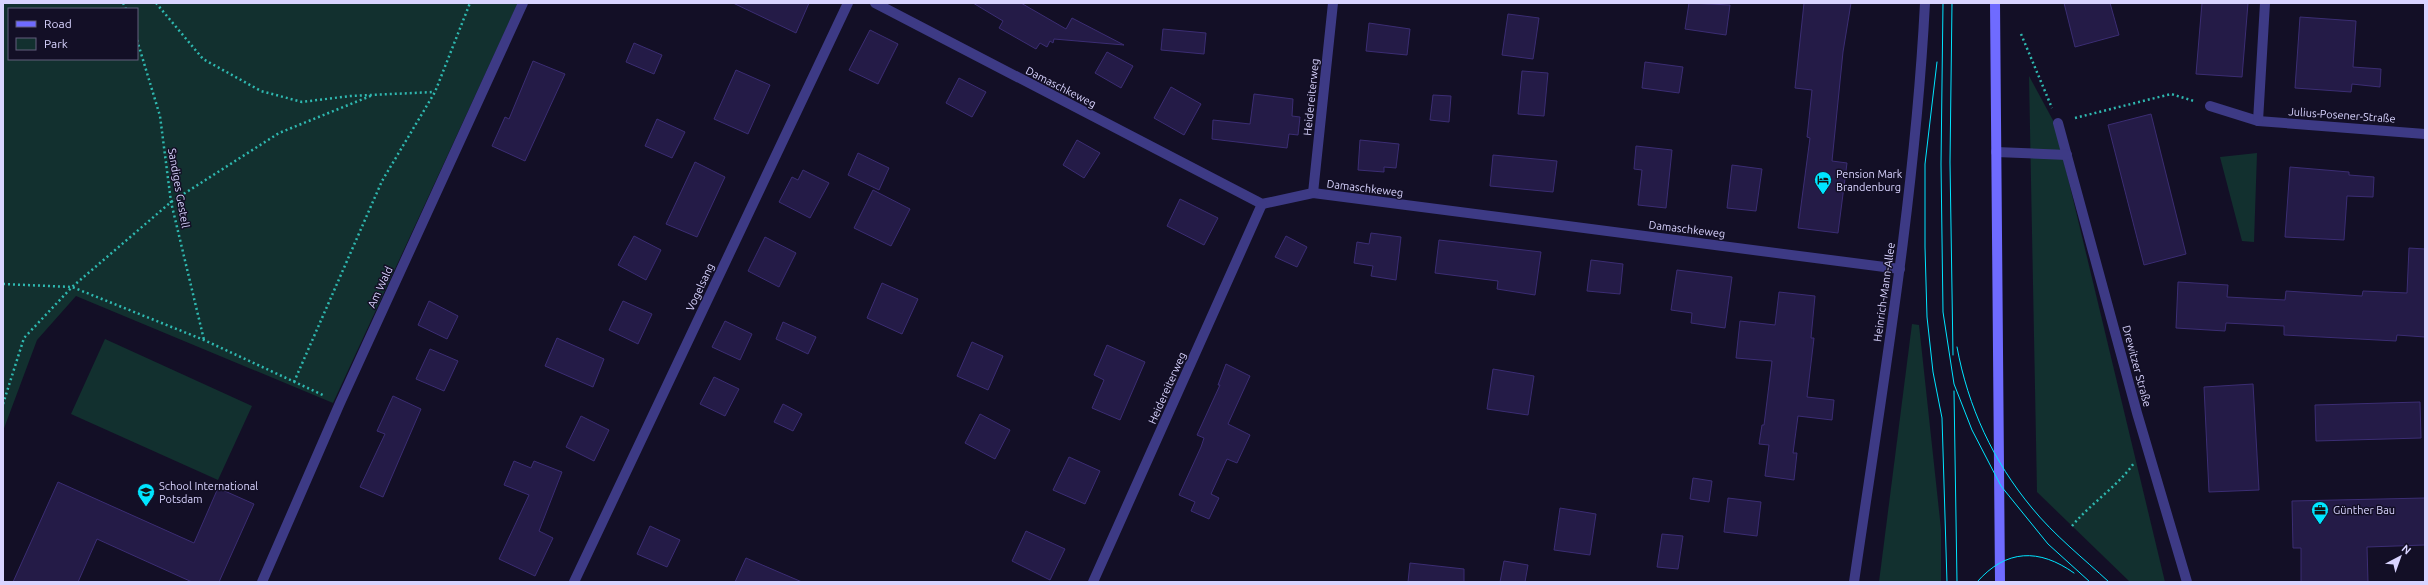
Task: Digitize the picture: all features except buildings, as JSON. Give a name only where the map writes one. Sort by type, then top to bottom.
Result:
[{"type":"main road","points":[[1995,3],[2000,582]]},
{"type":"street","name":"Am Wald","points":[[262,582],[340,403],[523,3]]},
{"type":"street","name":"Vogelsang","points":[[574,582],[848,3]]},
{"type":"street","name":"Damaschkeweg","points":[[875,3],[1262,204],[1313,193],[1900,269]]},
{"type":"street","name":"Heidereiterweg","points":[[1313,193],[1333,3]]},
{"type":"street","name":"Heinrich-Mann-Allee","points":[[1854,582],[1900,269],[1920,93],[1925,3]]},
{"type":"street","points":[[2258,121],[2265,3]]},
{"type":"street","name":"Julius-Posener-Straße","points":[[2210,106],[2258,121],[2425,134]]},
{"type":"street","name":"Drewitzer Straße","points":[[2058,122],[2146,444],[2187,582]]},
{"type":"street","points":[[1996,152],[2067,155]]},
{"type":"street","name":"Heidereiterweg","points":[[1093,582],[1262,204]]},
{"type":"path","points":[[156,3],[203,60],[261,91],[302,102],[373,95],[435,92]]},
{"type":"path","points":[[294,382],[382,181],[435,92],[470,3]]},
{"type":"path","points":[[2021,34],[2058,122],[2171,94],[2210,106]]},
{"type":"path","name":"Sandiges Gestell","points":[[138,43],[160,116],[171,202],[204,340]]},
{"type":"path","points":[[3,404],[24,338],[72,287],[171,202],[279,133],[373,95]]},
{"type":"path","points":[[3,284],[72,287],[204,340],[340,403]]},
{"type":"path","points":[[2072,526],[2087,509],[2122,480],[2146,444]]},
{"type":"green space","points":[[3,3],[518,3],[333,403],[76,296],[37,340],[3,431]]},
{"type":"green space","points":[[2029,76],[2055,124],[2165,582],[2130,582],[2037,492]]},
{"type":"green space","points":[[2257,153],[2254,242],[2242,241],[2220,157]]},
{"type":"green space","points":[[1912,324],[1919,325],[1941,529],[1941,582],[1879,582]]},
{"type":"green space","points":[[105,339],[252,406],[218,480],[71,414]]},
{"type":"tram line","points":[[1943,3],[1941,164],[1943,312],[1954,384],[1972,430],[2001,486],[2048,544],[2090,582]]},
{"type":"tram line","points":[[1952,3],[1950,162],[1953,355]]},
{"type":"tram line","points":[[1937,62],[1925,164],[1925,247],[1927,317],[1933,372],[1942,418],[1947,582]]},
{"type":"tram line","points":[[1957,347],[1975,412],[2005,471],[2018,490],[2041,518],[2059,537],[2109,582]]},
{"type":"tram line","points":[[1954,391],[1957,582]]},
{"type":"tram line","points":[[1977,582],[1999,563],[2011,558],[2023,556],[2036,556],[2048,559],[2074,573]]},
{"type":"place","name":"Pension Mark Brandenburg","points":[[1823,195]]},
{"type":"place","name":"School International Potsdam","points":[[146,507]]},
{"type":"place","name":"Günther Bau","points":[[2320,525]]}]
